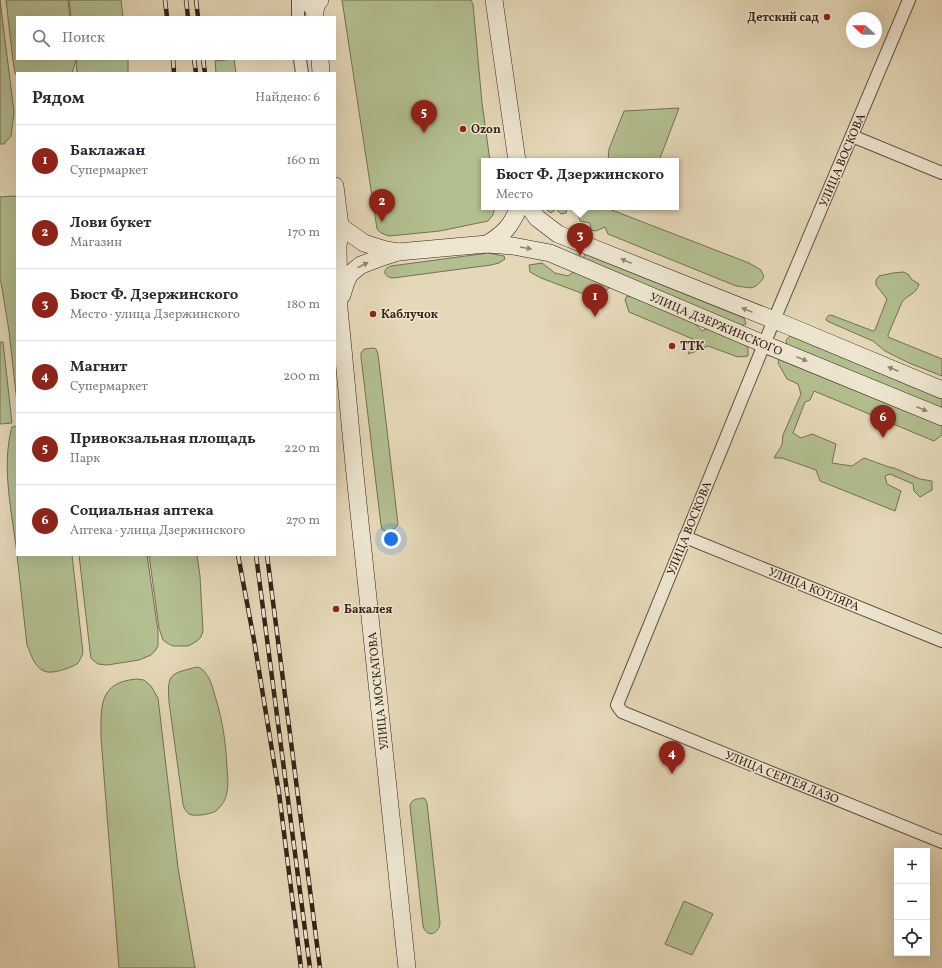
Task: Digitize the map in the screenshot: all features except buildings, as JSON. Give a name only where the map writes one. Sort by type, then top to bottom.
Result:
[{"type":"main road","points":[[492,2],[517,158]]},
{"type":"main road","points":[[320,60],[321,72]]},
{"type":"main road","name":"УЛИЦА МОСКАТОВА","points":[[336,210],[339,309],[355,480],[407,968]]},
{"type":"main road","points":[[487,244],[505,231],[514,219],[518,210]]},
{"type":"main road","name":"УЛИЦА ДЗЕРЖИНСКОГО","points":[[531,210],[537,218],[558,234],[774,320],[942,390]]},
{"type":"main road","points":[[337,235],[386,250],[398,252]]},
{"type":"main road","name":"УЛИЦА ДЗЕРЖИНСКОГО","points":[[398,252],[487,244],[513,246],[550,253],[764,344],[942,417]]},
{"type":"main road","points":[[339,309],[346,282],[350,274],[368,262],[398,252]]},
{"type":"street","points":[[298,0],[312,12]]},
{"type":"street","points":[[303,0],[312,12]]},
{"type":"street","name":"УЛИЦА ВОСКОВА","points":[[622,712],[617,705],[764,344],[909,0]]},
{"type":"street","points":[[300,60],[302,72]]},
{"type":"street","points":[[852,136],[942,173]]},
{"type":"street","name":"УЛИЦА КОТЛЯРА","points":[[685,537],[942,641]]},
{"type":"street","name":"УЛИЦА СЕРГЕЯ ЛАЗО","points":[[622,712],[942,842]]},
{"type":"green space","points":[[0,0],[14,112],[11,136],[4,144],[0,144]]},
{"type":"green space","points":[[6,0],[68,0],[70,16],[16,16],[16,60],[76,60],[72,72],[16,72],[16,74]]},
{"type":"green space","points":[[69,0],[121,0],[123,16],[71,16]]},
{"type":"green space","points":[[342,0],[471,0],[473,4],[482,103],[490,158],[481,158],[481,210],[494,210],[493,215],[488,221],[440,231],[389,236],[381,233],[377,229]]},
{"type":"green space","points":[[76,60],[128,60],[128,72],[77,72]]},
{"type":"green space","points":[[234,60],[236,72],[216,72],[215,61]]},
{"type":"green space","points":[[679,108],[660,158],[608,158],[609,149],[624,111]]},
{"type":"green space","points":[[0,197],[16,197],[16,393],[9,331],[0,281]]},
{"type":"green space","points":[[547,210],[555,210],[551,213]]},
{"type":"green space","points":[[557,210],[567,210],[566,213],[561,214]]},
{"type":"green space","points":[[580,210],[612,210],[749,263],[761,270],[764,277],[758,285],[752,288],[736,286],[608,234],[605,227],[596,231],[591,230],[590,223],[580,221],[578,215]]},
{"type":"green space","points":[[488,253],[504,256],[505,259],[499,263],[491,265],[393,278],[387,276],[385,273],[386,269],[391,266]]},
{"type":"green space","points":[[585,254],[744,318],[746,324],[741,326],[582,261]]},
{"type":"green space","points":[[542,263],[555,273],[568,276],[576,270],[608,283],[609,288],[605,292],[600,292],[597,299],[541,278],[530,272],[529,265]]},
{"type":"green space","points":[[904,272],[919,284],[918,288],[902,302],[888,337],[942,359],[942,376],[909,363],[885,351],[873,341],[827,321],[826,319],[831,315],[873,331],[875,330],[887,299],[876,285],[876,280],[879,276]]},
{"type":"green space","points":[[627,296],[639,298],[690,318],[702,331],[709,328],[744,342],[748,348],[748,356],[738,357],[708,346],[688,354],[693,339],[629,312],[625,300]]},
{"type":"green space","points":[[790,336],[942,399],[942,409],[787,346],[786,340]]},
{"type":"green space","points":[[0,342],[3,342],[12,423],[0,424]]},
{"type":"green space","points":[[364,349],[376,349],[378,354],[398,524],[393,529],[385,531],[382,529],[381,525],[361,357],[361,353]]},
{"type":"green space","points":[[781,358],[942,424],[942,435],[934,441],[814,391],[810,400],[805,402],[793,433],[801,438],[812,434],[836,444],[832,463],[852,466],[864,458],[920,479],[932,481],[932,490],[920,497],[914,491],[913,484],[890,474],[885,476],[887,484],[901,491],[895,511],[820,481],[816,470],[782,458],[774,458],[782,445],[783,435],[801,394],[798,384],[787,379],[778,363],[779,359]]},
{"type":"green space","points":[[16,426],[16,546],[7,474],[7,458],[12,427]]},
{"type":"green space","points":[[17,556],[72,556],[83,653],[80,660],[77,664],[70,667],[47,672],[38,667],[33,660],[27,645]]},
{"type":"green space","points":[[79,556],[147,556],[158,631],[158,646],[151,655],[139,660],[107,665],[98,664],[91,658]]},
{"type":"green space","points":[[149,556],[197,556],[200,576],[203,631],[201,637],[188,646],[173,646],[163,640],[159,628]]},
{"type":"green space","points":[[197,667],[203,670],[210,680],[218,708],[225,742],[228,784],[224,801],[216,811],[207,814],[192,815],[188,813],[183,804],[169,702],[169,685],[172,676],[181,671]]},
{"type":"green space","points":[[137,679],[144,680],[151,686],[158,698],[178,868],[195,968],[119,968],[101,738],[101,716],[104,698],[108,691],[115,685],[124,681]]},
{"type":"green space","points":[[423,798],[427,803],[440,923],[437,930],[432,934],[427,932],[423,926],[410,806],[413,801]]},
{"type":"green space","points":[[684,901],[713,914],[692,955],[665,944]]},
{"type":"railway","points":[[165,0],[167,16]]},
{"type":"railway","points":[[186,0],[188,16]]},
{"type":"railway","points":[[196,0],[198,16]]},
{"type":"railway","points":[[173,60],[174,72]]},
{"type":"railway","points":[[194,60],[196,72]]},
{"type":"railway","points":[[203,60],[205,72]]},
{"type":"railway","points":[[238,556],[254,640],[279,793],[301,968]]},
{"type":"railway","points":[[256,556],[310,968]]},
{"type":"railway","points":[[267,556],[320,968]]},
{"type":"place","name":"Детский сад","points":[[827,17]]},
{"type":"place","name":"Ozon","points":[[463,129]]},
{"type":"place","name":"Привокзальная площадь","points":[[424,133]]},
{"type":"place","name":"Лови букет","points":[[382,222]]},
{"type":"place","name":"Бюст Ф. Дзержинского","points":[[580,256]]},
{"type":"place","name":"Каблучок","points":[[373,314]]},
{"type":"place","name":"Баклажан","points":[[595,317]]},
{"type":"place","name":"ТТК","points":[[672,346]]},
{"type":"place","name":"Социальная аптека","points":[[883,438]]},
{"type":"place","name":"Бакалея","points":[[336,609]]},
{"type":"place","name":"Магнит","points":[[672,774]]}]
